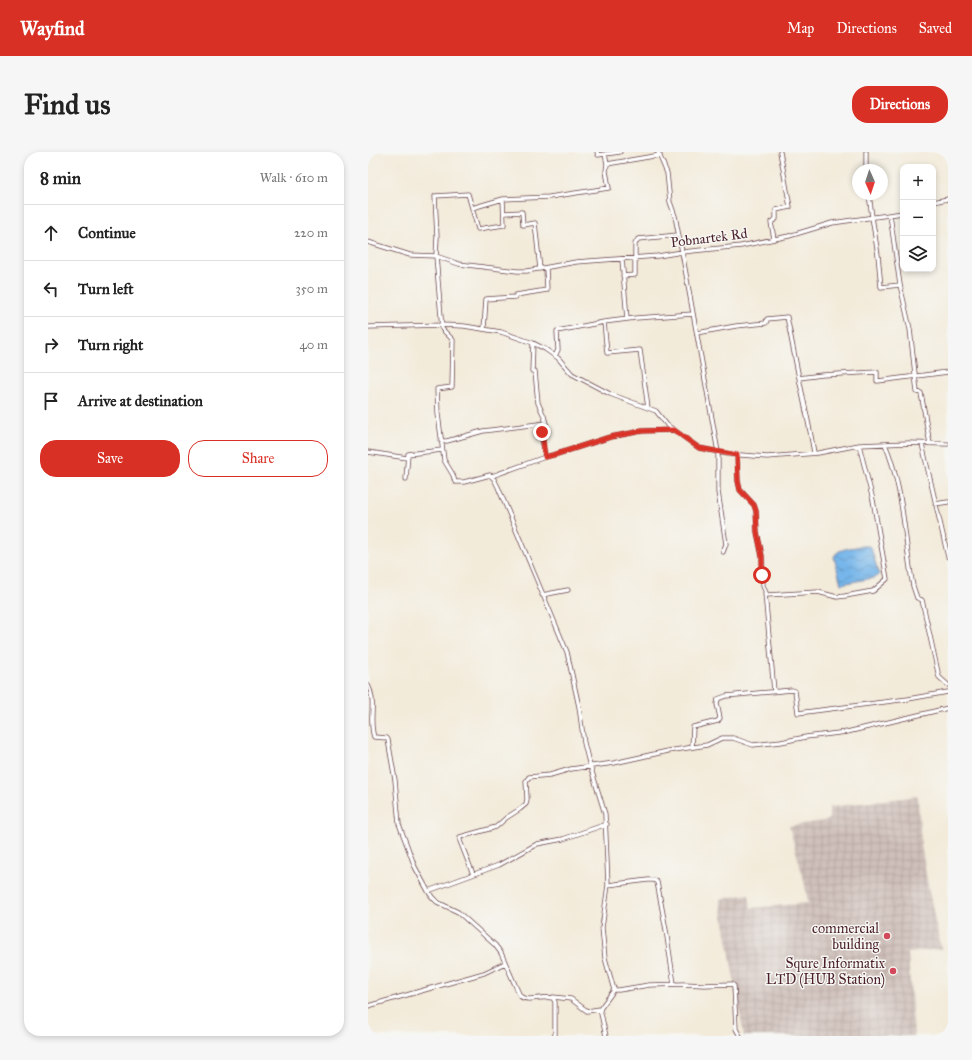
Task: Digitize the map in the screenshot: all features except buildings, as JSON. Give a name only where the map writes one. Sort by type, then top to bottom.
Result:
[{"type":"street","points":[[597,152],[598,155],[620,152]]},
{"type":"street","points":[[774,239],[771,222],[776,219],[776,210],[790,207],[780,152]]},
{"type":"street","points":[[866,152],[866,164]]},
{"type":"street","points":[[607,164],[659,153],[667,173],[670,202],[682,252],[718,452],[718,492],[726,544],[723,552]]},
{"type":"street","points":[[472,208],[503,199],[548,197],[609,188],[606,171],[606,154]]},
{"type":"street","points":[[503,199],[504,225],[478,229],[468,194],[435,196],[437,237],[436,256],[442,329],[453,340],[452,387],[437,389],[438,414],[444,460],[453,475],[455,482],[462,482],[489,475],[492,476],[545,457],[610,437],[642,431],[674,430]]},
{"type":"street","points":[[936,201],[948,199]]},
{"type":"street","points":[[870,200],[881,287],[900,285]]},
{"type":"street","points":[[504,213],[522,212],[523,225],[535,223],[540,269]]},
{"type":"street","name":"Pobnartek Rd","points":[[368,242],[410,255],[436,256],[459,264],[516,271],[540,269],[552,267],[558,264],[634,258],[741,246],[789,236],[832,223],[900,213]]},
{"type":"street","points":[[890,215],[900,285],[910,329],[917,392],[921,392],[930,444]]},
{"type":"street","points":[[623,276],[635,275],[635,244],[638,239],[678,235]]},
{"type":"street","points":[[622,259],[627,319]]},
{"type":"street","points":[[484,329],[486,299],[516,297],[516,295],[547,290],[546,268]]},
{"type":"street","points":[[555,356],[558,350],[557,331],[627,319],[693,314]]},
{"type":"street","points":[[697,333],[736,326],[766,323],[767,319],[787,316],[806,417],[811,431],[814,453]]},
{"type":"street","points":[[604,322],[607,353],[640,350],[648,408]]},
{"type":"street","points":[[368,327],[442,325],[464,326],[501,332],[533,342],[555,356],[572,374],[610,394],[656,410],[668,425],[699,448],[718,452],[767,457],[814,453],[859,445],[948,444]]},
{"type":"street","points":[[533,342],[532,371],[535,370],[538,402],[548,431],[542,432],[545,457]]},
{"type":"street","points":[[799,378],[822,375],[877,372],[878,382],[948,372]]},
{"type":"street","points":[[441,441],[459,438],[483,431],[546,423]]},
{"type":"street","points":[[885,444],[891,461],[902,507],[913,586],[917,598],[922,600],[939,677],[948,685]]},
{"type":"street","points":[[922,444],[948,557]]},
{"type":"street","points":[[765,592],[770,596],[818,592],[837,597],[873,591],[887,579],[873,500],[859,445]]},
{"type":"street","points":[[406,479],[408,454],[442,450]]},
{"type":"street","points":[[368,452],[407,458]]},
{"type":"street","points":[[737,455],[738,481],[740,490],[754,505],[756,511],[757,532],[762,556],[774,691]]},
{"type":"street","points":[[492,476],[498,487],[567,652],[579,707],[584,743],[590,767],[604,809],[607,824],[606,842],[608,859],[608,886],[602,928],[607,966],[614,990]]},
{"type":"street","points":[[935,504],[948,502]]},
{"type":"street","points":[[542,595],[568,590]]},
{"type":"street","points":[[368,685],[373,701],[371,722],[372,733],[374,737],[387,738],[388,740],[395,780],[399,824],[415,867],[432,897],[437,902],[458,912],[495,945],[501,952],[514,986],[522,998],[552,997],[571,1000],[587,1011],[600,1009],[614,990]]},
{"type":"street","points":[[692,747],[693,727],[715,722],[720,718],[717,704],[718,699],[726,696],[794,690],[798,713],[908,700],[948,692]]},
{"type":"street","points":[[473,874],[460,841],[460,836],[496,827],[526,804],[526,781],[529,777],[550,775],[571,769],[590,767],[707,745],[722,738],[733,738],[753,745],[847,732],[948,708]]},
{"type":"street","points":[[428,891],[499,865],[537,844],[563,839],[607,824]]},
{"type":"street","points":[[608,886],[648,880],[654,880],[657,882],[674,984]]},
{"type":"street","points":[[368,1006],[484,973],[505,963]]},
{"type":"street","points":[[614,990],[650,985],[733,984],[736,1029],[740,1036]]},
{"type":"street","points":[[552,997],[555,1001],[556,1036]]},
{"type":"street","points":[[600,1009],[606,1036]]},
{"type":"shaded area","points":[[918,796],[921,845],[941,949],[908,953],[914,1036],[744,1036],[720,899],[749,894],[751,908],[808,903],[804,880],[789,826],[829,820],[829,807]]},
{"type":"water","points":[[869,546],[871,548],[879,575],[873,578],[841,584],[834,557],[842,550]]},
{"type":"place","name":"commercial building","points":[[887,936]]},
{"type":"place","name":"Squre Informatix LTD (HUB Station)","points":[[893,971]]},
{"type":"route","points":[[542,432],[545,457],[610,437],[642,431],[674,430],[699,448],[737,455],[738,486],[754,505],[756,511],[757,532],[762,556],[762,575]]}]
